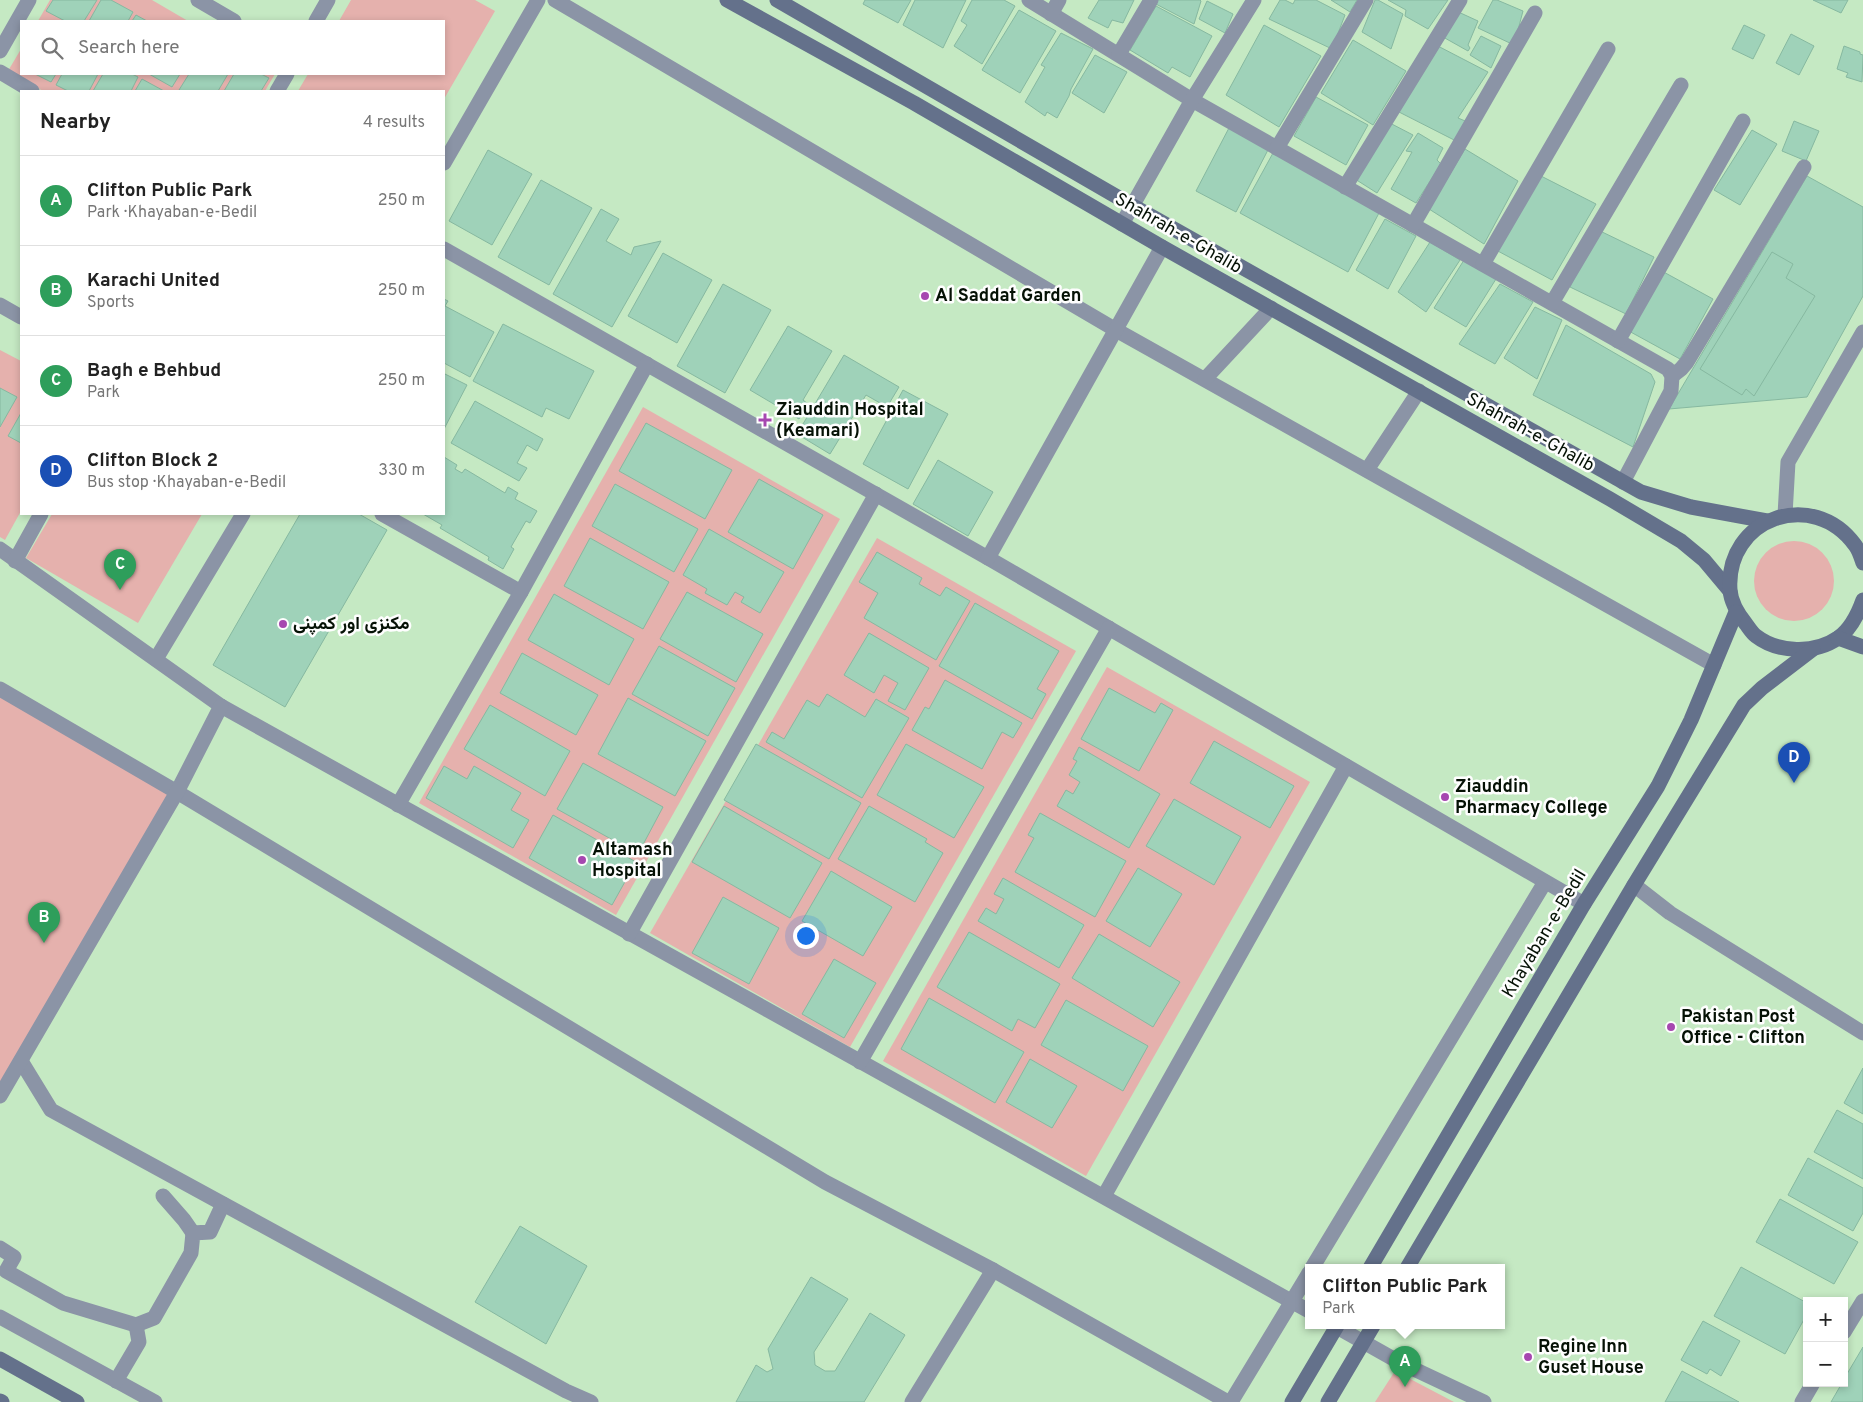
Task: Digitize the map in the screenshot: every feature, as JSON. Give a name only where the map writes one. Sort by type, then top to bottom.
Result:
[{"type":"main road","name":"Shahrah-e-Ghalib","points":[[727,0],[914,103],[1162,247],[1610,499],[1680,541],[1704,560],[1730,591]]},
{"type":"main road","name":"Shahrah-e-Ghalib","points":[[777,0],[1133,206],[1641,492],[1691,507],[1767,521]]},
{"type":"main road","points":[[1813,649],[1783,649],[1756,636],[1736,612],[1730,591],[1732,563],[1745,538],[1767,521],[1786,515],[1803,514],[1821,518],[1841,529],[1856,546],[1863,563]]},
{"type":"main road","points":[[1410,1264],[1634,885],[1744,706],[1762,688],[1813,649],[1838,638],[1857,617],[1863,600]]},
{"type":"main road","name":"Khayaban-e-Bedil","points":[[1372,1264],[1584,904],[1658,786],[1690,720],[1736,612]]},
{"type":"main road","points":[[1838,638],[1863,646]]},
{"type":"main road","points":[[1292,1402],[1334,1329]]},
{"type":"main road","points":[[1328,1402],[1371,1329]]},
{"type":"main road","points":[[0,1359],[77,1402]]},
{"type":"street","points":[[0,51],[29,0]]},
{"type":"street","points":[[198,0],[232,20]]},
{"type":"street","points":[[317,20],[328,0]]},
{"type":"street","points":[[445,161],[538,0]]},
{"type":"street","points":[[555,0],[1116,330],[1714,665]]},
{"type":"street","points":[[1029,0],[1192,100],[1668,370],[1672,376],[1671,391],[1624,482]]},
{"type":"street","points":[[1051,14],[1059,0]]},
{"type":"street","points":[[1118,54],[1151,0]]},
{"type":"street","points":[[1122,224],[1192,100],[1254,0]]},
{"type":"street","points":[[1277,148],[1366,0]]},
{"type":"street","points":[[1345,187],[1460,0]]},
{"type":"street","points":[[1413,225],[1535,13]]},
{"type":"street","points":[[1483,264],[1608,49]]},
{"type":"street","points":[[0,72],[30,90]]},
{"type":"street","points":[[278,90],[286,75]]},
{"type":"street","points":[[1552,303],[1681,85]]},
{"type":"street","points":[[1618,341],[1743,121]]},
{"type":"street","points":[[1672,376],[1688,362],[1804,167]]},
{"type":"street","points":[[988,558],[1162,247]]},
{"type":"street","points":[[445,250],[988,558],[1584,904]]},
{"type":"street","points":[[0,305],[20,316]]},
{"type":"street","points":[[1205,379],[1271,308]]},
{"type":"street","points":[[1786,515],[1788,462],[1863,332]]},
{"type":"street","points":[[398,805],[521,592],[647,364]]},
{"type":"street","points":[[1367,470],[1418,391]]},
{"type":"street","points":[[629,934],[876,494]]},
{"type":"street","points":[[14,561],[40,515]]},
{"type":"street","points":[[156,659],[242,515]]},
{"type":"street","points":[[384,515],[521,592]]},
{"type":"street","points":[[0,550],[221,706],[1305,1309]]},
{"type":"street","points":[[860,1062],[1109,628]]},
{"type":"street","points":[[0,689],[177,792],[825,1182],[993,1270],[1229,1402],[1305,1279]]},
{"type":"street","points":[[0,1096],[177,792],[221,706]]},
{"type":"street","points":[[1104,1196],[1346,766]]},
{"type":"street","points":[[1314,1264],[1545,882]]},
{"type":"street","points":[[1634,885],[1670,913],[1863,1032]]},
{"type":"street","points":[[21,1060],[52,1110],[566,1392],[591,1402]]},
{"type":"street","points":[[0,1248],[14,1257],[6,1271],[63,1303],[136,1325],[154,1318],[192,1253],[193,1233],[163,1196]]},
{"type":"street","points":[[193,1233],[210,1232],[223,1204]]},
{"type":"street","points":[[912,1402],[993,1270]]},
{"type":"street","points":[[1848,1325],[1863,1300]]},
{"type":"street","points":[[0,1317],[155,1402]]},
{"type":"street","points":[[116,1381],[140,1342],[136,1325]]},
{"type":"street","points":[[1341,1329],[1399,1362],[1484,1402]]},
{"type":"street","points":[[1802,1402],[1811,1387]]},
{"type":"shaded area","points":[[50,0],[152,0],[186,20],[39,20]]},
{"type":"shaded area","points":[[351,0],[475,0],[495,11],[445,97],[445,90],[299,90],[307,75],[445,75],[445,20],[340,20]]},
{"type":"shaded area","points":[[20,51],[20,75],[274,75],[266,90],[41,90],[8,71]]},
{"type":"shaded area","points":[[0,350],[20,360],[20,513],[5,540],[0,537]]},
{"type":"shaded area","points":[[643,407],[840,519],[616,915],[419,803]]},
{"type":"shaded area","points":[[51,515],[201,515],[138,623],[26,558]]},
{"type":"shaded area","points":[[877,538],[1076,651],[850,1047],[650,933]]},
{"type":"shaded area","points":[[1794,541],[1809,544],[1822,553],[1831,566],[1834,581],[1831,596],[1822,609],[1809,618],[1794,621],[1779,618],[1766,609],[1757,596],[1754,581],[1757,566],[1766,553],[1779,544]]},
{"type":"shaded area","points":[[1107,667],[1310,782],[1086,1176],[883,1061]]},
{"type":"shaded area","points":[[0,689],[177,792],[0,1095]]},
{"type":"shaded area","points":[[1395,1371],[1454,1402],[1375,1402]]},
{"type":"building","points":[[53,0],[97,0],[85,20],[63,20],[46,11]]},
{"type":"building","points":[[101,0],[111,0],[133,12],[129,20],[90,20]]},
{"type":"building","points":[[865,0],[911,0],[898,23],[863,4]]},
{"type":"building","points":[[915,0],[966,0],[943,48],[903,25]]},
{"type":"building","points":[[972,0],[1004,0],[1015,6],[982,64],[954,46],[967,25],[961,21]]},
{"type":"building","points":[[1099,0],[1134,0],[1123,23],[1112,20],[1108,28],[1088,18]]},
{"type":"building","points":[[1155,0],[1201,1],[1194,24],[1154,3]]},
{"type":"building","points":[[1280,0],[1293,4],[1295,0],[1316,0],[1345,15],[1332,49],[1269,19]]},
{"type":"building","points":[[1331,0],[1357,0],[1350,12]]},
{"type":"building","points":[[1375,0],[1403,14],[1391,49],[1362,32]]},
{"type":"building","points":[[1388,0],[1448,0],[1428,29],[1405,16],[1406,10]]},
{"type":"building","points":[[1493,0],[1523,11],[1514,45],[1478,28]]},
{"type":"building","points":[[1813,0],[1848,0],[1841,13]]},
{"type":"building","points":[[1207,1],[1233,14],[1225,33],[1199,19]]},
{"type":"building","points":[[1156,6],[1212,36],[1190,77],[1172,67],[1168,73],[1130,50]]},
{"type":"building","points":[[1019,10],[1056,31],[1020,93],[982,70]]},
{"type":"building","points":[[1454,10],[1478,21],[1468,45],[1470,48],[1468,51],[1443,37]]},
{"type":"building","points":[[136,15],[145,20],[133,20]]},
{"type":"building","points":[[1264,25],[1321,56],[1279,127],[1226,95]]},
{"type":"building","points":[[1744,25],[1765,35],[1753,59],[1732,49]]},
{"type":"building","points":[[1061,33],[1093,49],[1057,118],[1047,112],[1045,116],[1025,102],[1045,67],[1041,65]]},
{"type":"building","points":[[1791,34],[1814,46],[1799,75],[1776,63]]},
{"type":"building","points":[[1481,36],[1501,46],[1491,68],[1470,55]]},
{"type":"building","points":[[1353,40],[1406,71],[1373,125],[1321,93]]},
{"type":"building","points":[[1434,44],[1488,72],[1458,118],[1470,123],[1458,142],[1399,112]]},
{"type":"building","points":[[1844,46],[1863,55],[1862,82],[1846,77],[1848,73],[1837,69]]},
{"type":"building","points":[[1095,55],[1127,72],[1104,113],[1072,93]]},
{"type":"building","points":[[37,75],[55,75],[51,82]]},
{"type":"building","points":[[61,75],[97,75],[90,90],[66,90],[56,85]]},
{"type":"building","points":[[102,75],[134,75],[138,77],[132,90],[94,90]]},
{"type":"building","points":[[151,75],[179,75],[172,87]]},
{"type":"building","points":[[188,75],[227,75],[219,90],[179,90]]},
{"type":"building","points":[[233,75],[263,75],[269,78],[262,90],[225,90]]},
{"type":"building","points":[[142,79],[162,90],[136,90]]},
{"type":"building","points":[[1316,97],[1368,125],[1346,165],[1294,136]]},
{"type":"building","points":[[1386,121],[1413,135],[1377,193],[1355,179]]},
{"type":"building","points":[[1794,121],[1819,131],[1806,161],[1782,151]]},
{"type":"building","points":[[1230,126],[1270,146],[1236,212],[1196,191]]},
{"type":"building","points":[[1752,130],[1777,144],[1740,205],[1714,190]]},
{"type":"building","points":[[1418,133],[1443,148],[1437,160],[1441,164],[1416,203],[1391,189],[1412,152],[1406,151]]},
{"type":"building","points":[[1465,149],[1518,181],[1484,244],[1429,209]]},
{"type":"building","points":[[488,150],[532,174],[492,245],[449,221]]},
{"type":"building","points":[[1273,153],[1379,213],[1348,272],[1240,213]]},
{"type":"building","points":[[1539,175],[1596,204],[1552,280],[1496,250]]},
{"type":"building","points":[[1807,176],[1863,207],[1863,296],[1807,397],[1669,409]]},
{"type":"building","points":[[541,180],[592,208],[549,285],[498,257]]},
{"type":"building","points":[[601,209],[619,219],[606,241],[631,255],[634,247],[661,241],[612,327],[553,294]]},
{"type":"building","points":[[1385,219],[1416,236],[1388,289],[1356,270]]},
{"type":"building","points":[[1598,230],[1654,257],[1626,314],[1570,287]]},
{"type":"building","points":[[1430,242],[1460,260],[1426,312],[1398,292]]},
{"type":"building","points":[[1772,252],[1793,264],[1786,278],[1815,296],[1754,396],[1746,389],[1742,395],[1700,369]]},
{"type":"building","points":[[663,253],[712,280],[677,343],[628,316]]},
{"type":"building","points":[[1464,260],[1496,279],[1466,327],[1434,308]]},
{"type":"building","points":[[1660,270],[1713,299],[1680,359],[1627,330]]},
{"type":"building","points":[[723,284],[771,310],[725,393],[677,366]]},
{"type":"building","points":[[1500,284],[1533,302],[1495,364],[1459,344]]},
{"type":"building","points":[[445,306],[494,332],[470,377],[445,364]]},
{"type":"building","points":[[1535,307],[1562,320],[1537,379],[1504,358]]},
{"type":"building","points":[[503,324],[594,371],[569,419],[546,408],[542,417],[473,381]]},
{"type":"building","points":[[1566,325],[1651,374],[1655,382],[1633,447],[1533,395]]},
{"type":"building","points":[[788,326],[832,351],[803,400],[808,404],[799,419],[750,390]]},
{"type":"building","points":[[844,355],[899,387],[887,407],[866,395],[830,454],[797,434]]},
{"type":"building","points":[[445,374],[467,385],[445,427]]},
{"type":"building","points":[[0,388],[17,397],[0,427]]},
{"type":"building","points":[[903,390],[948,414],[908,489],[863,464]]},
{"type":"building","points":[[475,401],[543,439],[537,451],[527,445],[517,463],[527,468],[519,481],[451,443]]},
{"type":"building","points":[[20,415],[20,442],[8,436]]},
{"type":"building","points":[[646,423],[732,470],[705,519],[619,471]]},
{"type":"building","points":[[445,458],[457,465],[455,469],[462,473],[465,469],[505,493],[508,487],[518,493],[515,499],[537,511],[530,523],[526,521],[511,547],[514,549],[503,569],[488,560],[489,557],[440,528],[442,525],[425,515],[445,515]]},
{"type":"building","points":[[938,460],[993,492],[968,536],[913,504]]},
{"type":"building","points":[[759,479],[823,515],[793,569],[728,532]]},
{"type":"building","points":[[615,484],[698,529],[674,572],[592,526]]},
{"type":"building","points":[[299,515],[361,515],[387,530],[285,707],[213,665]]},
{"type":"building","points":[[709,529],[784,572],[760,613],[741,602],[744,597],[735,592],[727,605],[705,593],[707,589],[683,575]]},
{"type":"building","points":[[590,538],[669,582],[643,629],[564,586]]},
{"type":"building","points":[[877,552],[922,578],[919,584],[940,596],[946,587],[970,601],[936,660],[864,618],[878,593],[859,582]]},
{"type":"building","points":[[687,592],[763,634],[736,682],[660,639]]},
{"type":"building","points":[[554,594],[634,639],[609,685],[528,640]]},
{"type":"building","points":[[975,603],[1059,651],[1037,689],[1046,694],[1032,719],[939,666]]},
{"type":"building","points":[[869,633],[929,668],[905,710],[888,701],[898,683],[884,675],[874,693],[844,675]]},
{"type":"building","points":[[659,646],[735,688],[708,736],[632,694]]},
{"type":"building","points":[[522,653],[598,695],[576,735],[500,693]]},
{"type":"building","points":[[945,680],[1022,723],[1013,738],[1002,732],[982,769],[912,730],[925,707],[929,709]]},
{"type":"building","points":[[1109,688],[1155,713],[1161,703],[1173,710],[1139,771],[1081,739]]},
{"type":"building","points":[[827,694],[865,717],[876,699],[909,718],[862,798],[766,742],[772,732],[784,739],[807,700],[819,707]]},
{"type":"building","points":[[628,698],[706,741],[675,796],[598,754]]},
{"type":"building","points":[[490,705],[570,751],[545,796],[464,749]]},
{"type":"building","points":[[1214,741],[1294,786],[1270,828],[1190,783]]},
{"type":"building","points":[[756,744],[861,803],[829,859],[724,800]]},
{"type":"building","points":[[906,744],[984,787],[954,838],[877,795]]},
{"type":"building","points":[[1079,747],[1160,794],[1129,848],[1057,806],[1066,790],[1073,794],[1080,782],[1069,775],[1077,761],[1073,759]]},
{"type":"building","points":[[583,763],[663,807],[638,854],[557,809]]},
{"type":"building","points":[[444,766],[467,779],[474,766],[521,793],[511,810],[529,820],[513,848],[426,798]]},
{"type":"building","points":[[1174,799],[1241,837],[1214,885],[1146,846]]},
{"type":"building","points":[[724,806],[822,863],[790,918],[692,862]]},
{"type":"building","points":[[869,806],[927,839],[925,842],[943,853],[915,902],[838,859]]},
{"type":"building","points":[[1040,813],[1126,861],[1095,917],[1015,872],[1034,838],[1028,835]]},
{"type":"building","name":"Altamash Hospital","points":[[553,815],[636,862],[612,905],[529,858]]},
{"type":"building","points":[[1138,868],[1182,894],[1150,947],[1106,921]]},
{"type":"building","points":[[831,871],[892,907],[863,956],[802,921]]},
{"type":"building","points":[[1003,878],[1084,925],[1059,968],[978,921],[986,908],[996,914],[1004,899],[994,894]]},
{"type":"building","points":[[723,897],[779,928],[749,984],[692,953]]},
{"type":"building","points":[[969,932],[1060,984],[1035,1028],[1018,1019],[1012,1031],[937,987]]},
{"type":"building","points":[[1099,934],[1180,982],[1153,1027],[1072,978]]},
{"type":"building","points":[[834,959],[876,983],[844,1038],[802,1014]]},
{"type":"building","points":[[929,998],[1024,1052],[995,1103],[901,1049]]},
{"type":"building","points":[[1066,1000],[1148,1046],[1123,1091],[1041,1045]]},
{"type":"building","points":[[1030,1059],[1077,1086],[1052,1128],[1006,1102]]},
{"type":"building","points":[[1863,1068],[1863,1114],[1844,1103]]},
{"type":"building","points":[[1837,1110],[1863,1124],[1863,1179],[1814,1152]]},
{"type":"building","points":[[1808,1158],[1863,1188],[1863,1213],[1853,1231],[1788,1195]]},
{"type":"building","points":[[1780,1199],[1858,1242],[1834,1284],[1756,1242]]},
{"type":"building","points":[[520,1226],[587,1266],[546,1344],[475,1302]]},
{"type":"building","points":[[1741,1267],[1803,1301],[1803,1321],[1785,1354],[1714,1316]]},
{"type":"building","points":[[811,1277],[848,1299],[814,1352],[815,1365],[825,1371],[835,1371],[870,1313],[905,1335],[864,1402],[736,1402],[756,1365],[767,1372],[773,1369],[768,1349]]},
{"type":"building","points":[[1703,1321],[1740,1341],[1721,1376],[1710,1369],[1707,1374],[1681,1360]]},
{"type":"building","points":[[1863,1347],[1863,1402],[1831,1402],[1840,1387],[1848,1387],[1848,1372]]},
{"type":"building","points":[[1682,1371],[1739,1402],[1665,1402]]},
{"type":"place","name":"Al Saddat Garden","points":[[925,296]]},
{"type":"place","name":"Ziauddin Hospital (Keamari)","points":[[765,420]]},
{"type":"place","name":"Bagh e Behbud","points":[[120,590]]},
{"type":"place","name":"مکنزی اور کمپنی","points":[[283,624]]},
{"type":"place","name":"Clifton Block 2","points":[[1794,783]]},
{"type":"place","name":"Ziauddin Pharmacy College","points":[[1445,797]]},
{"type":"place","name":"Altamash Hospital","points":[[582,860]]},
{"type":"place","name":"Karachi United","points":[[44,943]]},
{"type":"place","name":"Pakistan Post Office - Clifton","points":[[1671,1027]]},
{"type":"place","name":"Regine Inn Guset House","points":[[1528,1357]]},
{"type":"place","name":"Clifton Public Park","points":[[1405,1387]]}]
